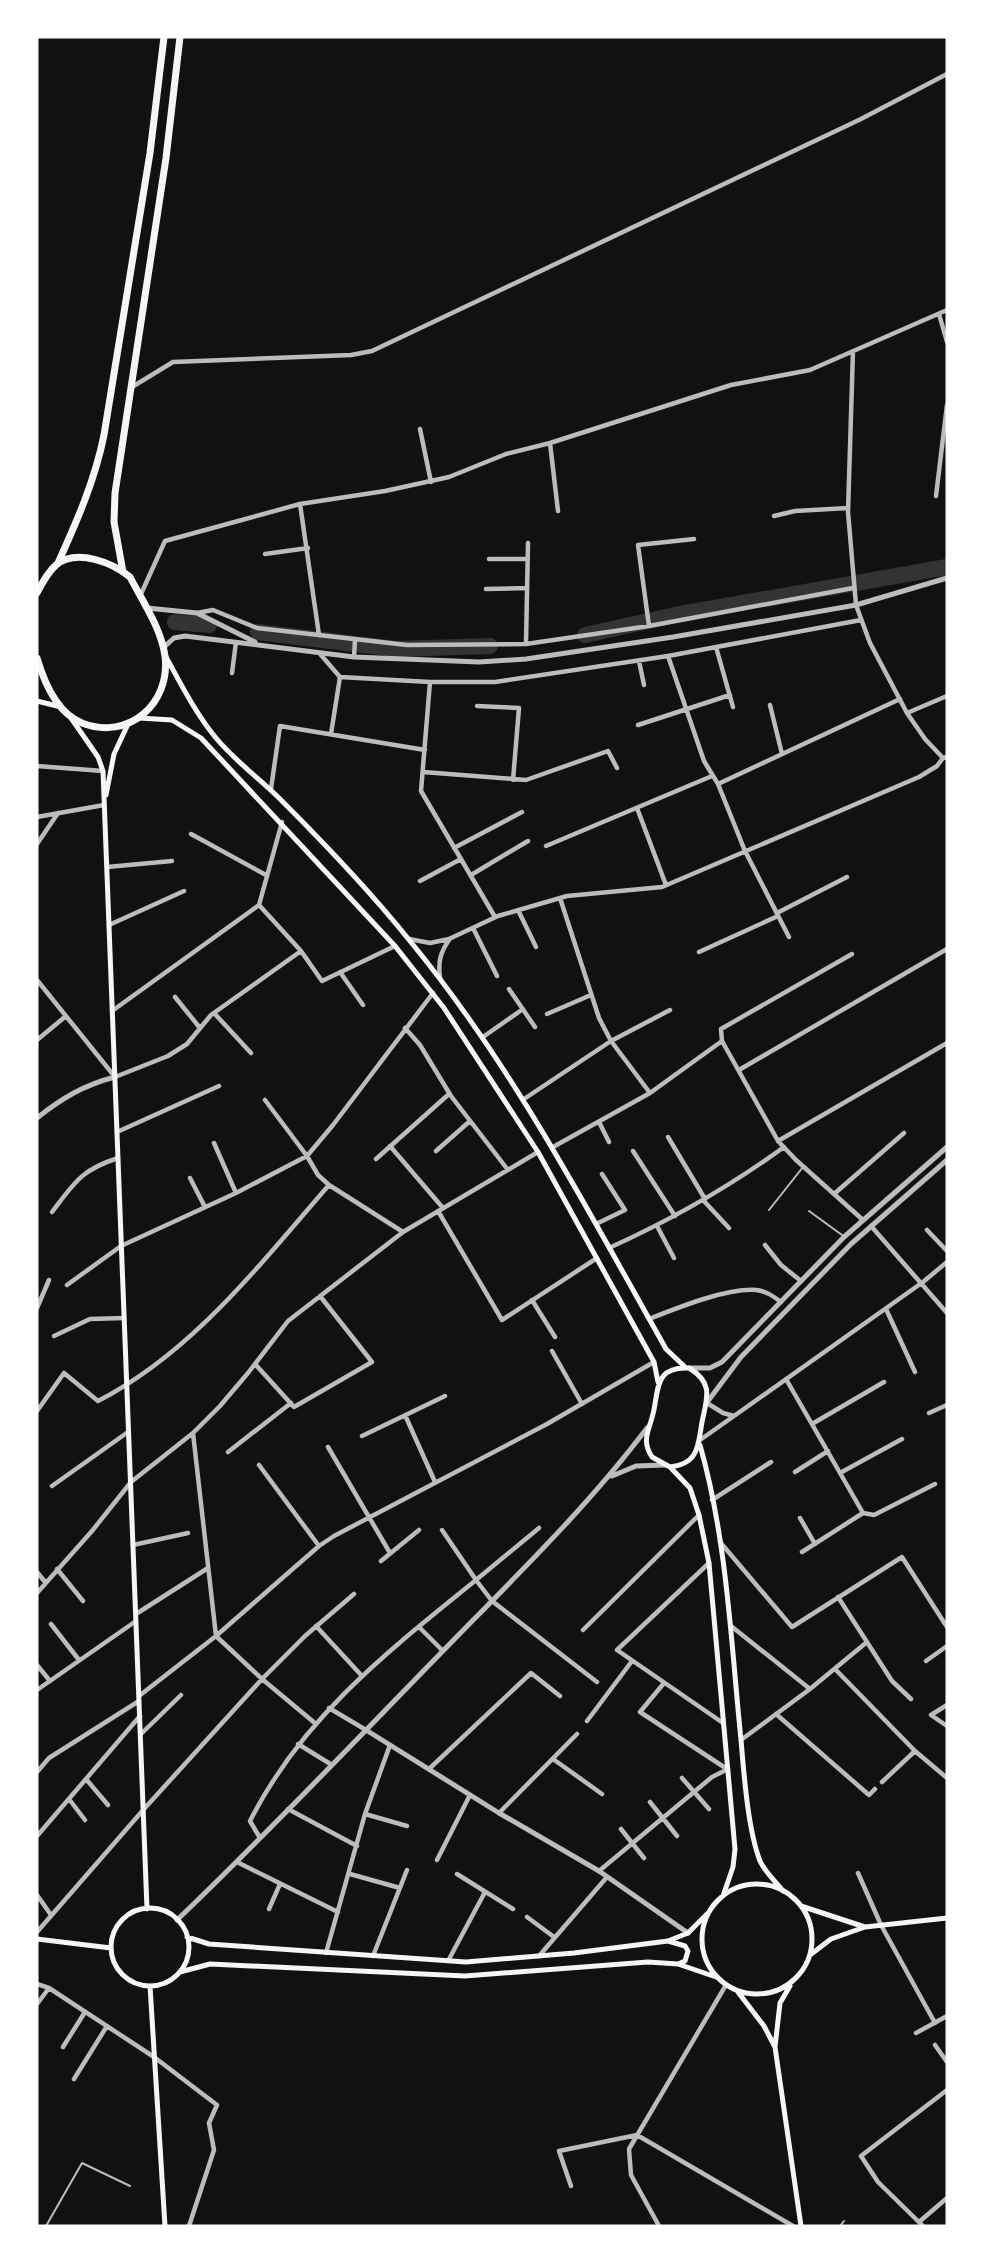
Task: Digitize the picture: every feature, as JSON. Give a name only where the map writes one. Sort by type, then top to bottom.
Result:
[{"type":"highway","points":[[37,593],[44,579],[58,563],[86,501],[99,462],[150,153],[163,37]]},
{"type":"highway","points":[[123,572],[114,507],[166,158],[180,37]]},
{"type":"highway","points":[[37,658],[41,674],[61,707],[82,723],[101,727],[138,718],[154,705],[166,681],[164,652],[130,578],[95,558],[58,563]]},
{"type":"main road","points":[[164,652],[203,720],[218,740],[320,838],[410,939],[440,978],[524,1099],[666,1349],[699,1376],[706,1387],[708,1402],[700,1442],[688,1461],[668,1466]]},
{"type":"main road","points":[[37,701],[61,707]]},
{"type":"main road","points":[[68,714],[98,757],[103,771],[148,1909]]},
{"type":"main road","points":[[138,718],[172,720],[201,738],[395,946],[433,993],[538,1152],[654,1362],[658,1382],[653,1415],[645,1438],[650,1454],[668,1466],[690,1488],[709,1563],[734,1857],[723,1896]]},
{"type":"main road","points":[[104,805],[114,754],[129,722]]},
{"type":"main road","points":[[444,1008],[456,1000]]},
{"type":"main road","points":[[658,1382],[668,1371],[687,1368]]},
{"type":"main road","points":[[700,1442],[719,1541],[730,1625],[743,1774],[758,1853],[764,1868],[783,1891],[801,1906],[865,1927]]},
{"type":"main road","points":[[187,1937],[209,1944],[448,1961],[538,1957],[668,1941],[688,1933],[723,1896],[746,1885],[758,1884],[783,1891]]},
{"type":"main road","points":[[801,1906],[809,1921],[813,1938],[810,1955],[780,2003],[775,2047],[802,2226]]},
{"type":"main road","points":[[148,1909],[168,1913],[177,1920],[187,1937],[188,1949],[186,1961],[172,1980],[150,1986],[131,1981],[122,1975],[112,1958],[111,1948],[112,1936],[125,1917],[148,1909]]},
{"type":"main road","points":[[707,1914],[702,1930],[702,1947],[707,1963],[726,1986],[738,1992],[766,1994],[791,1983]]},
{"type":"main road","points":[[810,1955],[831,1939],[865,1927],[947,1918]]},
{"type":"main road","points":[[37,1939],[111,1948]]},
{"type":"main road","points":[[668,1941],[685,1946],[688,1951],[685,1961],[678,1964]]},
{"type":"main road","points":[[180,1972],[210,1964],[466,1976],[648,1962],[678,1964],[716,1977]]},
{"type":"main road","points":[[150,1986],[165,2226]]},
{"type":"main road","points":[[738,1992],[764,2026],[775,2047]]},
{"type":"street","points":[[132,387],[173,362],[351,355],[372,351],[861,119],[947,74]]},
{"type":"street","points":[[140,596],[165,541],[300,503],[431,482],[506,454],[550,443],[731,385],[810,370],[947,310]]},
{"type":"street","points":[[939,314],[947,342]]},
{"type":"street","points":[[410,939],[430,943],[449,939],[495,917],[560,898],[628,892],[666,885],[919,777],[945,758],[925,739],[907,713],[870,643],[856,605],[848,508],[853,350]]},
{"type":"street","points":[[936,496],[947,405]]},
{"type":"street","points":[[420,429],[431,482]]},
{"type":"street","points":[[550,443],[558,511]]},
{"type":"street","points":[[300,503],[319,635]]},
{"type":"street","points":[[774,516],[795,511],[848,508]]},
{"type":"street","points":[[649,626],[638,545],[694,539]]},
{"type":"street","points":[[526,644],[528,543]]},
{"type":"street","points":[[265,554],[308,548]]},
{"type":"street","points":[[489,559],[528,559]]},
{"type":"street","points":[[164,652],[174,638],[185,636],[321,655],[479,662],[526,659],[856,605],[947,578]]},
{"type":"street","points":[[486,589],[527,588]]},
{"type":"street","points":[[146,608],[197,613],[213,610],[257,628],[407,645],[526,644],[649,626],[853,588]]},
{"type":"street","points":[[197,613],[261,645]]},
{"type":"street","points":[[321,655],[340,677],[495,682],[639,661],[861,620]]},
{"type":"street","points":[[354,657],[355,640]]},
{"type":"street","points":[[232,673],[236,642]]},
{"type":"street","points":[[716,647],[733,707]]},
{"type":"street","points":[[668,656],[704,761],[718,784],[745,851],[789,937]]},
{"type":"street","points":[[639,661],[645,685]]},
{"type":"street","points":[[331,734],[340,677]]},
{"type":"street","points":[[430,682],[421,791],[495,917]]},
{"type":"street","points":[[638,725],[730,695]]},
{"type":"street","points":[[907,713],[947,696]]},
{"type":"street","points":[[718,784],[900,699]]},
{"type":"street","points":[[770,705],[782,754]]},
{"type":"street","points":[[477,706],[519,708],[513,780]]},
{"type":"street","points":[[271,789],[280,726],[425,750]]},
{"type":"street","points":[[423,772],[526,780],[608,751],[617,768]]},
{"type":"street","points":[[37,766],[103,771]]},
{"type":"street","points":[[546,846],[712,776]]},
{"type":"street","points":[[37,817],[104,805]]},
{"type":"street","points":[[637,808],[666,885]]},
{"type":"street","points":[[37,844],[59,812]]},
{"type":"street","points":[[454,848],[522,812]]},
{"type":"street","points":[[112,1011],[259,905],[282,822]]},
{"type":"street","points":[[191,834],[266,875]]},
{"type":"street","points":[[471,875],[528,841]]},
{"type":"street","points":[[420,881],[461,859]]},
{"type":"street","points":[[106,867],[172,861]]},
{"type":"street","points":[[699,952],[777,915],[847,877]]},
{"type":"street","points":[[109,925],[184,891]]},
{"type":"street","points":[[560,898],[598,1018],[611,1041],[650,1093]]},
{"type":"street","points":[[259,905],[301,951],[322,981],[395,946]]},
{"type":"street","points":[[518,910],[536,947]]},
{"type":"street","points":[[472,928],[497,976]]},
{"type":"street","points":[[440,978],[438,962],[449,939]]},
{"type":"street","points":[[739,1070],[947,949]]},
{"type":"street","points":[[37,1118],[75,1090],[168,1056],[187,1044],[214,1013],[301,951]]},
{"type":"street","points":[[852,954],[721,1029],[722,1041],[778,1141],[863,1220]]},
{"type":"street","points":[[341,972],[363,1005]]},
{"type":"street","points":[[37,980],[115,1077]]},
{"type":"street","points":[[509,989],[535,1027]]},
{"type":"street","points":[[67,1285],[121,1246],[236,1193],[307,1156],[433,993]]},
{"type":"street","points":[[547,1014],[591,995]]},
{"type":"street","points":[[174,997],[200,1028]]},
{"type":"street","points":[[483,1037],[523,1009]]},
{"type":"street","points":[[524,1099],[611,1041],[670,1010]]},
{"type":"street","points":[[214,1013],[251,1053]]},
{"type":"street","points":[[37,1040],[66,1016]]},
{"type":"street","points":[[405,1028],[420,1045],[449,1094],[508,1170]]},
{"type":"street","points":[[552,1147],[650,1093],[722,1041]]},
{"type":"street","points":[[778,1141],[947,1043]]},
{"type":"street","points":[[117,1132],[219,1086]]},
{"type":"street","points":[[376,1159],[449,1094]]},
{"type":"street","points":[[265,1100],[318,1175],[329,1185],[403,1231]]},
{"type":"street","points":[[436,1151],[470,1121]]},
{"type":"street","points":[[599,1122],[610,1142]]},
{"type":"street","points":[[834,1194],[904,1133]]},
{"type":"street","points":[[668,1137],[704,1199],[729,1228]]},
{"type":"street","points":[[214,1143],[236,1193]]},
{"type":"street","points":[[390,1146],[440,1210],[502,1320],[597,1258]]},
{"type":"street","points":[[609,1248],[657,1226],[737,1181],[784,1147]]},
{"type":"street","points":[[687,1368],[710,1368],[722,1362],[844,1237],[947,1147]]},
{"type":"street","points":[[633,1151],[675,1216]]},
{"type":"street","points":[[37,1593],[131,1482],[193,1433],[235,1389],[288,1321],[403,1231],[538,1152]]},
{"type":"street","points":[[52,1212],[78,1177],[97,1165],[118,1158]]},
{"type":"street","points":[[734,1416],[723,1413],[708,1402],[741,1357],[871,1226],[947,1160]]},
{"type":"street","points":[[596,1224],[625,1210],[602,1174]]},
{"type":"street","points":[[190,1178],[205,1207]]},
{"type":"street","points":[[37,1411],[64,1373],[98,1401],[127,1386],[218,1311],[329,1185]]},
{"type":"street","points":[[657,1226],[674,1258]]},
{"type":"street","points":[[871,1226],[947,1312]]},
{"type":"street","points":[[927,1230],[947,1251]]},
{"type":"street","points":[[765,1245],[781,1265],[801,1282]]},
{"type":"street","points":[[700,1442],[947,1262]]},
{"type":"street","points":[[37,1308],[49,1280]]},
{"type":"street","points":[[649,1320],[683,1305],[747,1291],[768,1293],[780,1302]]},
{"type":"street","points":[[255,1364],[294,1407],[372,1362],[320,1296]]},
{"type":"street","points":[[532,1300],[555,1337]]},
{"type":"street","points":[[886,1309],[915,1372]]},
{"type":"street","points":[[54,1336],[90,1319],[124,1318]]},
{"type":"street","points":[[552,1352],[582,1404]]},
{"type":"street","points":[[37,1772],[49,1758],[139,1699],[319,1546],[368,1517],[547,1424],[654,1362]]},
{"type":"street","points":[[786,1379],[863,1513]]},
{"type":"street","points":[[812,1424],[884,1382]]},
{"type":"street","points":[[362,1436],[445,1396]]},
{"type":"street","points":[[228,1452],[290,1403]]},
{"type":"street","points":[[929,1413],[947,1405]]},
{"type":"street","points":[[405,1415],[435,1482]]},
{"type":"street","points":[[177,1920],[492,1601],[609,1477],[647,1428]]},
{"type":"street","points":[[52,1486],[129,1432]]},
{"type":"street","points":[[193,1433],[216,1636],[316,1724]]},
{"type":"street","points":[[840,1473],[902,1439]]},
{"type":"street","points":[[328,1447],[390,1553]]},
{"type":"street","points":[[795,1472],[828,1451]]},
{"type":"street","points":[[712,1500],[771,1462]]},
{"type":"street","points":[[259,1465],[319,1546]]},
{"type":"street","points":[[609,1477],[636,1465],[668,1466]]},
{"type":"street","points":[[802,1552],[863,1513],[874,1515],[934,1484]]},
{"type":"street","points":[[583,1630],[699,1515]]},
{"type":"street","points":[[800,1518],[815,1544]]},
{"type":"street","points":[[260,1838],[250,1821],[280,1768],[329,1708],[419,1626],[539,1528]]},
{"type":"street","points":[[381,1561],[419,1530]]},
{"type":"street","points":[[442,1530],[492,1601],[597,1682]]},
{"type":"street","points":[[133,1545],[188,1533]]},
{"type":"street","points":[[719,1541],[792,1627],[902,1557],[947,1627]]},
{"type":"street","points":[[709,1563],[617,1650],[723,1723]]},
{"type":"street","points":[[37,1690],[208,1568]]},
{"type":"street","points":[[57,1569],[83,1601]]},
{"type":"street","points":[[37,1572],[45,1582]]},
{"type":"street","points":[[37,1932],[262,1679],[316,1626],[354,1594]]},
{"type":"street","points":[[838,1597],[892,1681],[911,1699]]},
{"type":"street","points":[[51,1624],[79,1660]]},
{"type":"street","points":[[730,1625],[810,1689]]},
{"type":"street","points":[[316,1626],[362,1676]]},
{"type":"street","points":[[419,1626],[443,1651]]},
{"type":"street","points":[[741,1740],[810,1689],[867,1642]]},
{"type":"street","points":[[926,1661],[947,1646]]},
{"type":"street","points":[[587,1721],[632,1661]]},
{"type":"street","points":[[37,1665],[50,1681]]},
{"type":"street","points":[[835,1669],[915,1751],[947,1778]]},
{"type":"street","points":[[429,1769],[531,1673],[560,1696]]},
{"type":"street","points":[[664,1683],[640,1712],[728,1769]]},
{"type":"street","points":[[141,1734],[181,1695]]},
{"type":"street","points":[[947,1705],[931,1715],[947,1726]]},
{"type":"street","points":[[329,1708],[598,1871],[688,1933]]},
{"type":"street","points":[[776,1714],[869,1795],[875,1789]]},
{"type":"street","points":[[37,1836],[140,1716]]},
{"type":"street","points":[[499,1813],[577,1734]]},
{"type":"street","points":[[298,1744],[332,1765]]},
{"type":"street","points":[[326,1953],[365,1814],[390,1745]]},
{"type":"street","points":[[882,1782],[915,1751]]},
{"type":"street","points":[[553,1759],[602,1794]]},
{"type":"street","points":[[598,1871],[712,1777],[728,1769]]},
{"type":"street","points":[[681,1778],[709,1809]]},
{"type":"street","points":[[86,1779],[108,1805]]},
{"type":"street","points":[[437,1860],[470,1795]]},
{"type":"street","points":[[69,1799],[85,1820]]},
{"type":"street","points":[[650,1802],[677,1836]]},
{"type":"street","points":[[288,1809],[356,1846]]},
{"type":"street","points":[[365,1814],[407,1826]]},
{"type":"street","points":[[621,1829],[644,1858]]},
{"type":"street","points":[[237,1862],[338,1912]]},
{"type":"street","points":[[373,1956],[407,1870]]},
{"type":"street","points":[[858,1872],[881,1925],[935,2023]]},
{"type":"street","points":[[349,1874],[400,1888]]},
{"type":"street","points":[[457,1874],[513,1909]]},
{"type":"street","points":[[538,1957],[607,1877]]},
{"type":"street","points":[[269,1909],[281,1884]]},
{"type":"street","points":[[448,1961],[485,1892]]},
{"type":"street","points":[[37,1895],[51,1915]]},
{"type":"street","points":[[527,1917],[555,1937]]},
{"type":"street","points":[[37,1984],[49,1988],[154,2057],[217,2105],[209,2123],[214,2150],[189,2226]]},
{"type":"street","points":[[659,2226],[631,2175],[629,2150],[726,1986]]},
{"type":"street","points":[[37,2004],[49,1988]]},
{"type":"street","points":[[63,2048],[85,2012]]},
{"type":"street","points":[[916,2033],[947,2016]]},
{"type":"street","points":[[74,2079],[107,2026]]},
{"type":"street","points":[[935,2045],[947,2062]]},
{"type":"street","points":[[947,2090],[861,2156],[878,2182],[921,2224],[947,2198]]},
{"type":"street","points":[[571,2186],[559,2151],[637,2135],[793,2226]]},
{"type":"lane","points":[[769,1210],[803,1167]]},
{"type":"lane","points":[[809,1211],[844,1237]]},
{"type":"lane","points":[[46,2226],[82,2164],[130,2186]]},
{"type":"lane","points":[[840,2226],[844,2221]]},
{"type":"waterway","points":[[585,635],[680,614],[947,567]]},
{"type":"waterway","points":[[175,622],[209,625]]},
{"type":"waterway","points":[[258,632],[396,649],[490,646]]}]
